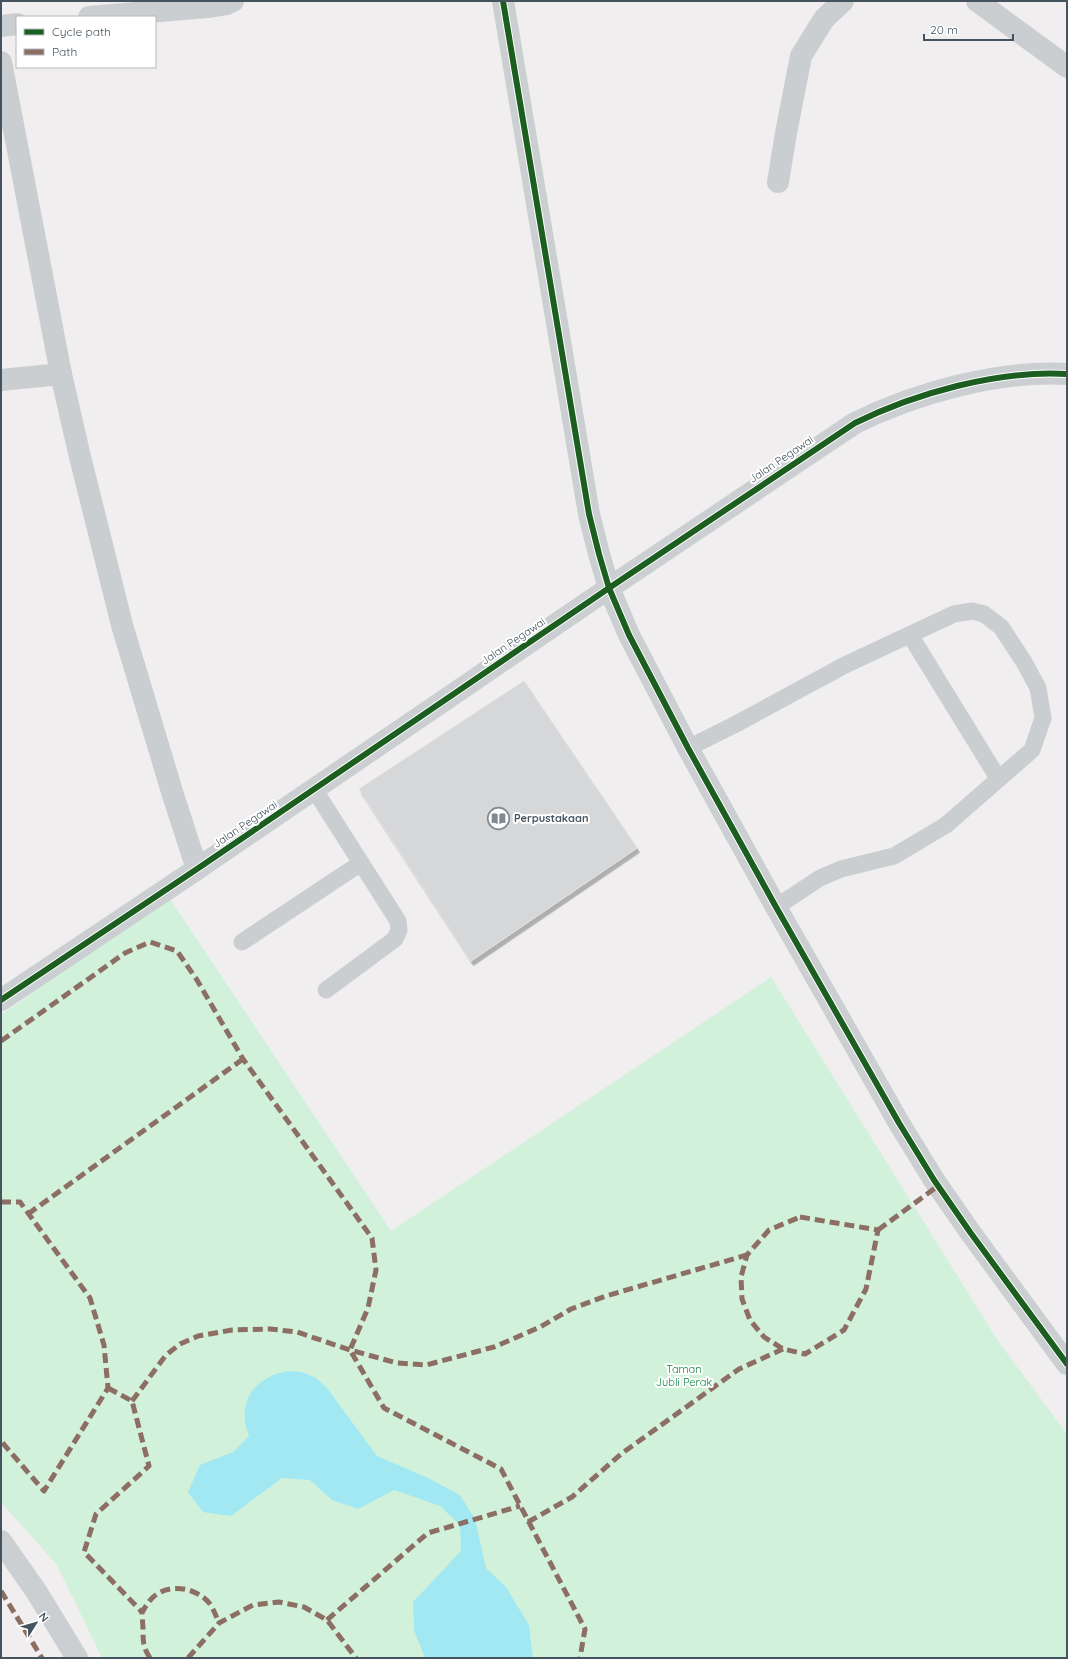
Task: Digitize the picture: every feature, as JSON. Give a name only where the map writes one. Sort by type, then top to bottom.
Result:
[{"type":"street","points":[[101,16],[207,7],[227,4],[233,1]]},
{"type":"street","points":[[503,1],[589,514],[609,588],[629,635],[688,748],[776,908],[899,1123],[934,1180],[970,1232],[1067,1364]]},
{"type":"street","points":[[778,182],[801,56],[824,19],[843,1]]},
{"type":"street","points":[[977,1],[1067,67]]},
{"type":"street","points":[[1,26],[16,24]]},
{"type":"street","points":[[1,62],[61,374],[80,456],[122,625],[197,869]]},
{"type":"street","name":"Jalan Pegawai","points":[[1,1000],[855,423],[884,409],[946,389],[1009,376],[1044,373],[1067,374]]},
{"type":"street","points":[[1,380],[61,374]]},
{"type":"street","points":[[1,1541],[36,1591],[77,1658]]},
{"type":"lane","points":[[688,748],[736,724],[845,664],[954,614],[972,610],[984,614],[1001,627],[1024,662],[1038,688],[1043,718],[1032,750],[998,778],[946,825],[894,856],[841,869],[820,878],[776,908]]},
{"type":"lane","points":[[910,635],[998,778]]},
{"type":"lane","points":[[314,789],[398,921],[398,930],[395,938],[326,990]]},
{"type":"lane","points":[[242,942],[361,863]]},
{"type":"green space","name":"Taman Jubli Perak","points":[[168,896],[391,1231],[771,977],[998,1341],[1067,1434],[1067,1658],[102,1658],[57,1565],[1,1502],[1,1015]]},
{"type":"water","points":[[287,1371],[302,1372],[316,1378],[327,1388],[377,1456],[428,1478],[460,1495],[475,1519],[486,1568],[506,1587],[529,1625],[533,1658],[425,1658],[414,1630],[413,1602],[461,1551],[460,1525],[440,1506],[394,1490],[358,1509],[332,1500],[310,1480],[282,1478],[231,1516],[203,1512],[188,1492],[200,1465],[233,1452],[249,1436],[245,1423],[245,1411],[250,1394],[262,1381],[278,1373]]},
{"type":"building","name":"Perpustakaan","points":[[524,681],[637,848],[471,961],[359,789]]},
{"type":"marked path","points":[[1,1041],[125,953],[150,942],[177,951],[197,980],[243,1059],[372,1238],[376,1270],[368,1308],[350,1350],[384,1408],[501,1469],[585,1629],[580,1658]]},
{"type":"marked path","points":[[28,1214],[243,1059]]},
{"type":"marked path","points":[[878,1230],[938,1186]]},
{"type":"marked path","points":[[1,1202],[20,1202],[90,1298],[104,1345],[108,1388],[44,1491],[1,1441]]},
{"type":"marked path","points":[[800,1217],[878,1230],[866,1289],[844,1330],[805,1354],[783,1349],[764,1337],[750,1320],[742,1299],[741,1277],[747,1255],[769,1230],[800,1217]]},
{"type":"marked path","points":[[132,1401],[166,1355],[180,1344],[198,1336],[232,1330],[270,1329],[297,1332],[350,1350],[397,1363],[426,1365],[494,1347],[540,1327],[571,1309],[606,1296],[747,1255]]},
{"type":"marked path","points":[[528,1522],[572,1497],[621,1454],[739,1369],[783,1349]]},
{"type":"marked path","points":[[108,1388],[132,1401],[149,1466],[96,1514],[84,1552],[142,1612]]},
{"type":"marked path","points":[[327,1620],[428,1533],[520,1506]]},
{"type":"marked path","points":[[150,1658],[144,1644],[142,1613],[154,1596],[161,1592],[179,1588],[196,1593],[210,1604],[219,1623]]},
{"type":"marked path","points":[[1,1591],[42,1658]]},
{"type":"marked path","points":[[188,1658],[219,1623],[253,1605],[279,1602],[304,1607],[327,1620],[356,1658]]},
{"type":"cycle path","points":[[503,1],[589,514],[609,588],[629,635],[688,748],[776,907],[899,1123],[934,1180],[970,1232],[1067,1364]]},
{"type":"cycle path","points":[[1,1000],[855,423],[904,402],[958,386],[1013,376],[1067,374]]},
{"type":"place","name":"Perpustakaan","points":[[498,818]]}]
